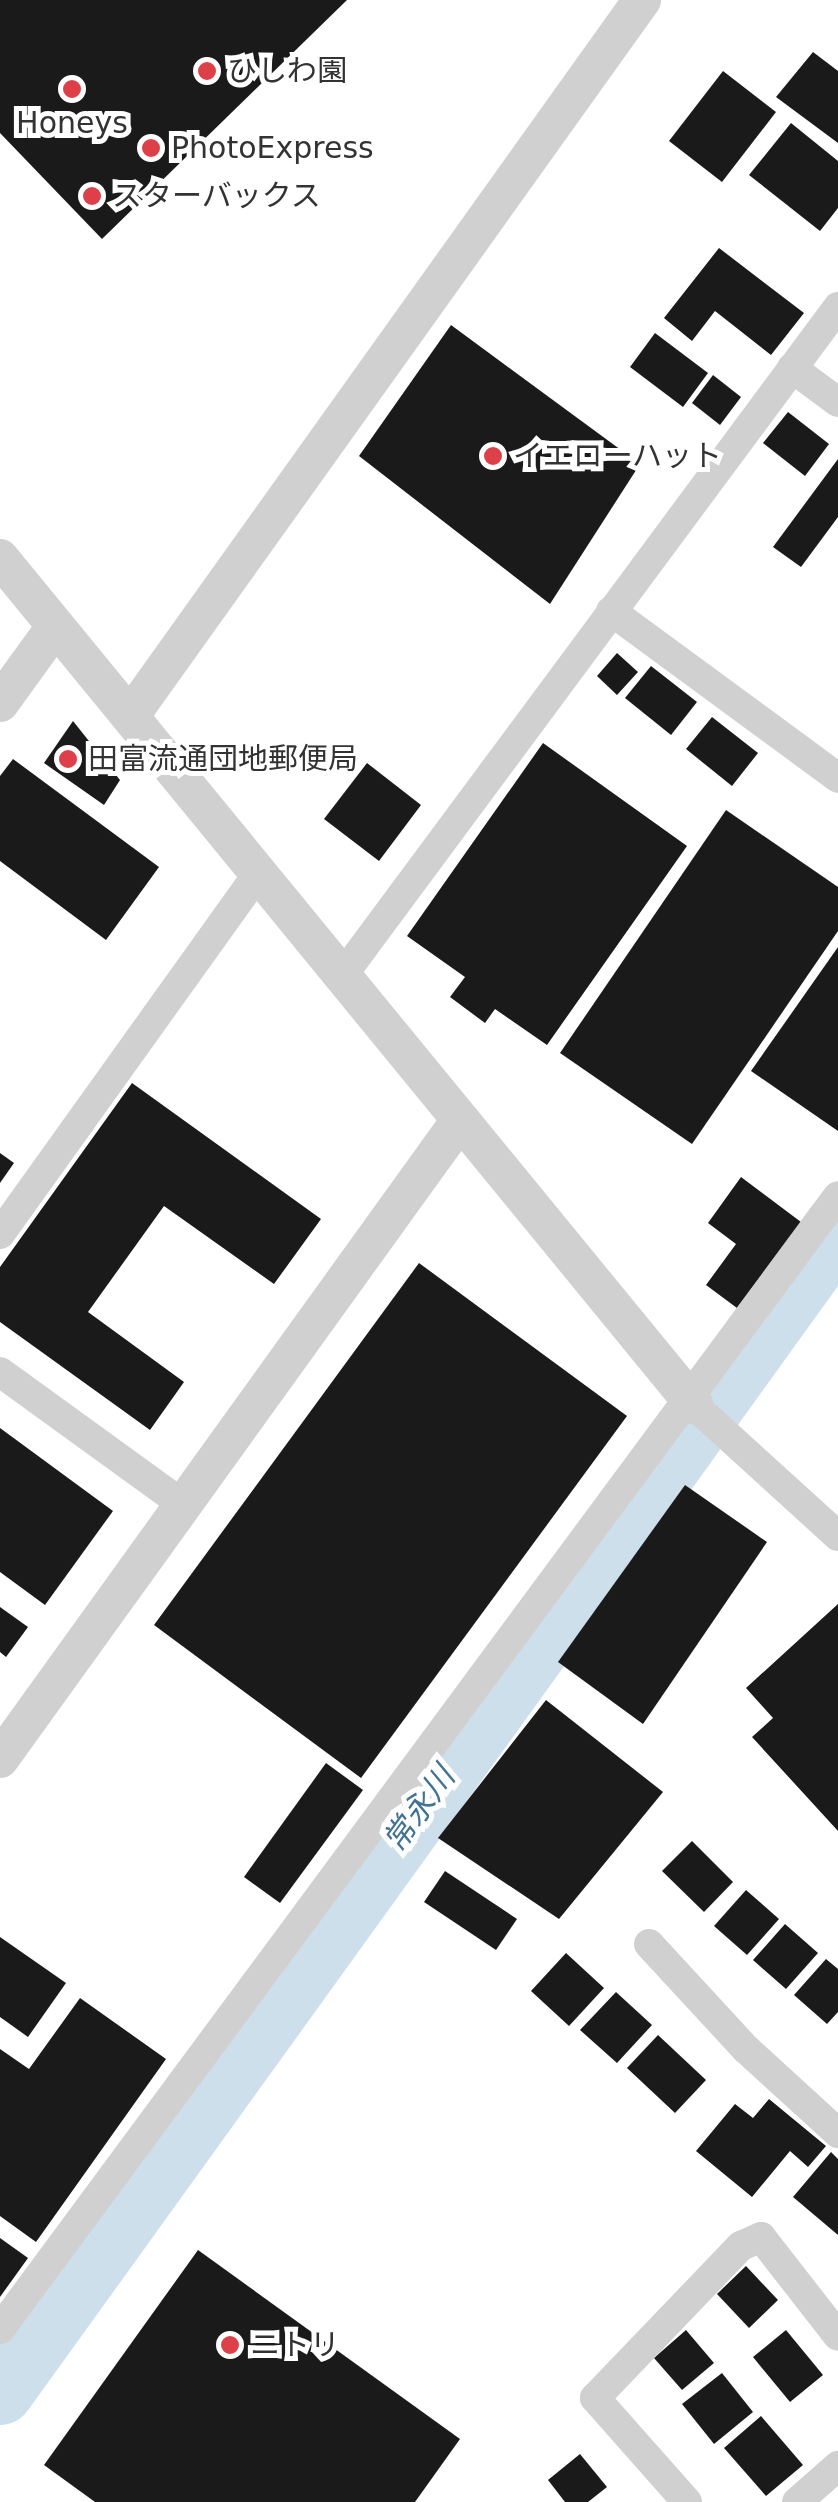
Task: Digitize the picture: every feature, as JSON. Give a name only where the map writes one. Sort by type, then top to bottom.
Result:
[{"type":"street","points":[[131,715],[642,0]]},
{"type":"street","points":[[342,976],[838,306]]},
{"type":"street","points":[[792,368],[838,402]]},
{"type":"street","points":[[0,558],[260,871],[458,1123],[692,1403],[724,1435],[833,1523]]},
{"type":"street","points":[[611,611],[838,778]]},
{"type":"street","points":[[0,703],[55,628]]},
{"type":"street","points":[[0,1234],[260,871]]},
{"type":"street","points":[[0,1758],[458,1123]]},
{"type":"street","points":[[0,2329],[692,1403],[838,1196]]},
{"type":"street","points":[[0,1372],[184,1505]]},
{"type":"street","points":[[650,1944],[746,2048],[838,2133]]},
{"type":"street","points":[[687,2502],[595,2398],[741,2246],[762,2238],[838,2336]]},
{"type":"street","points":[[797,2502],[838,2466]]},
{"type":"building","points":[[0,0],[347,0],[102,239],[0,133]]},
{"type":"building","points":[[813,52],[838,71],[838,143],[776,97]]},
{"type":"building","points":[[723,71],[776,112],[722,182],[669,141]]},
{"type":"building","points":[[791,123],[838,161],[838,208],[820,231],[749,175]]},
{"type":"building","points":[[719,248],[804,313],[771,355],[715,311],[692,341],[664,318]]},
{"type":"building","points":[[451,325],[640,464],[550,604],[359,456]]},
{"type":"building","points":[[655,333],[708,373],[683,407],[630,367]]},
{"type":"building","points":[[713,375],[741,397],[720,425],[692,403]]},
{"type":"building","points":[[788,412],[829,444],[805,476],[763,443]]},
{"type":"building","points":[[838,459],[838,517],[801,567],[773,547]]},
{"type":"building","points":[[617,653],[638,672],[617,695],[597,676]]},
{"type":"building","points":[[651,666],[697,702],[671,735],[625,698]]},
{"type":"building","points":[[712,717],[758,753],[732,786],[686,749]]},
{"type":"building","points":[[73,721],[120,780],[104,805],[44,763]]},
{"type":"building","points":[[543,743],[687,846],[547,1045],[495,1009],[485,1023],[450,997],[465,977],[407,936]]},
{"type":"building","points":[[13,759],[159,867],[106,940],[0,861],[0,776]]},
{"type":"building","points":[[367,763],[421,805],[379,861],[324,819]]},
{"type":"building","points":[[726,810],[838,887],[838,931],[692,1144],[560,1053]]},
{"type":"building","points":[[838,947],[838,1131],[751,1071]]},
{"type":"building","points":[[132,1083],[321,1219],[274,1284],[164,1206],[88,1312],[184,1382],[150,1430],[0,1322],[0,1267]]},
{"type":"building","points":[[0,1153],[14,1163],[0,1183]]},
{"type":"building","points":[[741,1177],[801,1222],[737,1308],[706,1285],[736,1244],[708,1223]]},
{"type":"building","points":[[419,1263],[627,1416],[361,1778],[154,1625]]},
{"type":"building","points":[[0,1428],[113,1511],[45,1605],[0,1572]]},
{"type":"building","points":[[685,1485],[767,1542],[643,1724],[558,1662]]},
{"type":"building","points":[[838,1604],[838,1831],[752,1737],[773,1718],[746,1688]]},
{"type":"building","points":[[0,1607],[28,1627],[6,1657],[0,1652]]},
{"type":"building","points":[[546,1700],[663,1792],[559,1919],[438,1838]]},
{"type":"building","points":[[326,1763],[363,1790],[280,1903],[244,1877]]},
{"type":"building","points":[[692,1841],[733,1882],[704,1912],[662,1871]]},
{"type":"building","points":[[445,1871],[517,1919],[496,1950],[424,1902]]},
{"type":"building","points":[[746,1890],[779,1919],[747,1955],[714,1926]]},
{"type":"building","points":[[785,1924],[818,1953],[786,1989],[753,1960]]},
{"type":"building","points":[[0,1937],[66,1983],[28,2037],[0,2017]]},
{"type":"building","points":[[566,1953],[604,1988],[569,2026],[531,1991]]},
{"type":"building","points":[[826,1959],[838,1969],[838,2012],[827,2024],[794,1995]]},
{"type":"building","points":[[616,1992],[652,2025],[617,2063],[580,2030]]},
{"type":"building","points":[[80,1998],[166,2059],[36,2242],[0,2216],[0,2049],[29,2069]]},
{"type":"building","points":[[658,2035],[706,2080],[675,2113],[627,2068]]},
{"type":"building","points":[[769,2099],[826,2146],[808,2167],[790,2151],[752,2197],[696,2151],[735,2104],[753,2118]]},
{"type":"building","points":[[831,2152],[838,2159],[838,2235],[793,2197]]},
{"type":"building","points":[[0,2238],[28,2258],[0,2297]]},
{"type":"building","name":"ニトリ","points":[[198,2250],[460,2439],[415,2502],[95,2502],[44,2465]]},
{"type":"building","points":[[746,2266],[778,2300],[749,2328],[717,2294]]},
{"type":"building","points":[[686,2330],[714,2363],[682,2390],[654,2358]]},
{"type":"building","points":[[786,2330],[823,2375],[790,2402],[753,2357]]},
{"type":"building","points":[[722,2373],[753,2412],[714,2444],[682,2404]]},
{"type":"building","points":[[761,2416],[803,2465],[766,2496],[724,2448]]},
{"type":"building","points":[[580,2454],[607,2487],[588,2502],[565,2502],[548,2480]]},
{"type":"waterway","name":"常永川","points":[[0,2391],[838,1228]]},
{"type":"place","name":"ひしわ園","points":[[207,71]]},
{"type":"place","name":"Honeys","points":[[72,89]]},
{"type":"place","name":"PhotoExpress","points":[[151,148]]},
{"type":"place","name":"スターバックス","points":[[92,196]]},
{"type":"place","name":"イエローハット","points":[[493,456]]},
{"type":"place","name":"田富流通団地郵便局","points":[[68,759]]},
{"type":"place","name":"ニトリ","points":[[230,2345]]}]
